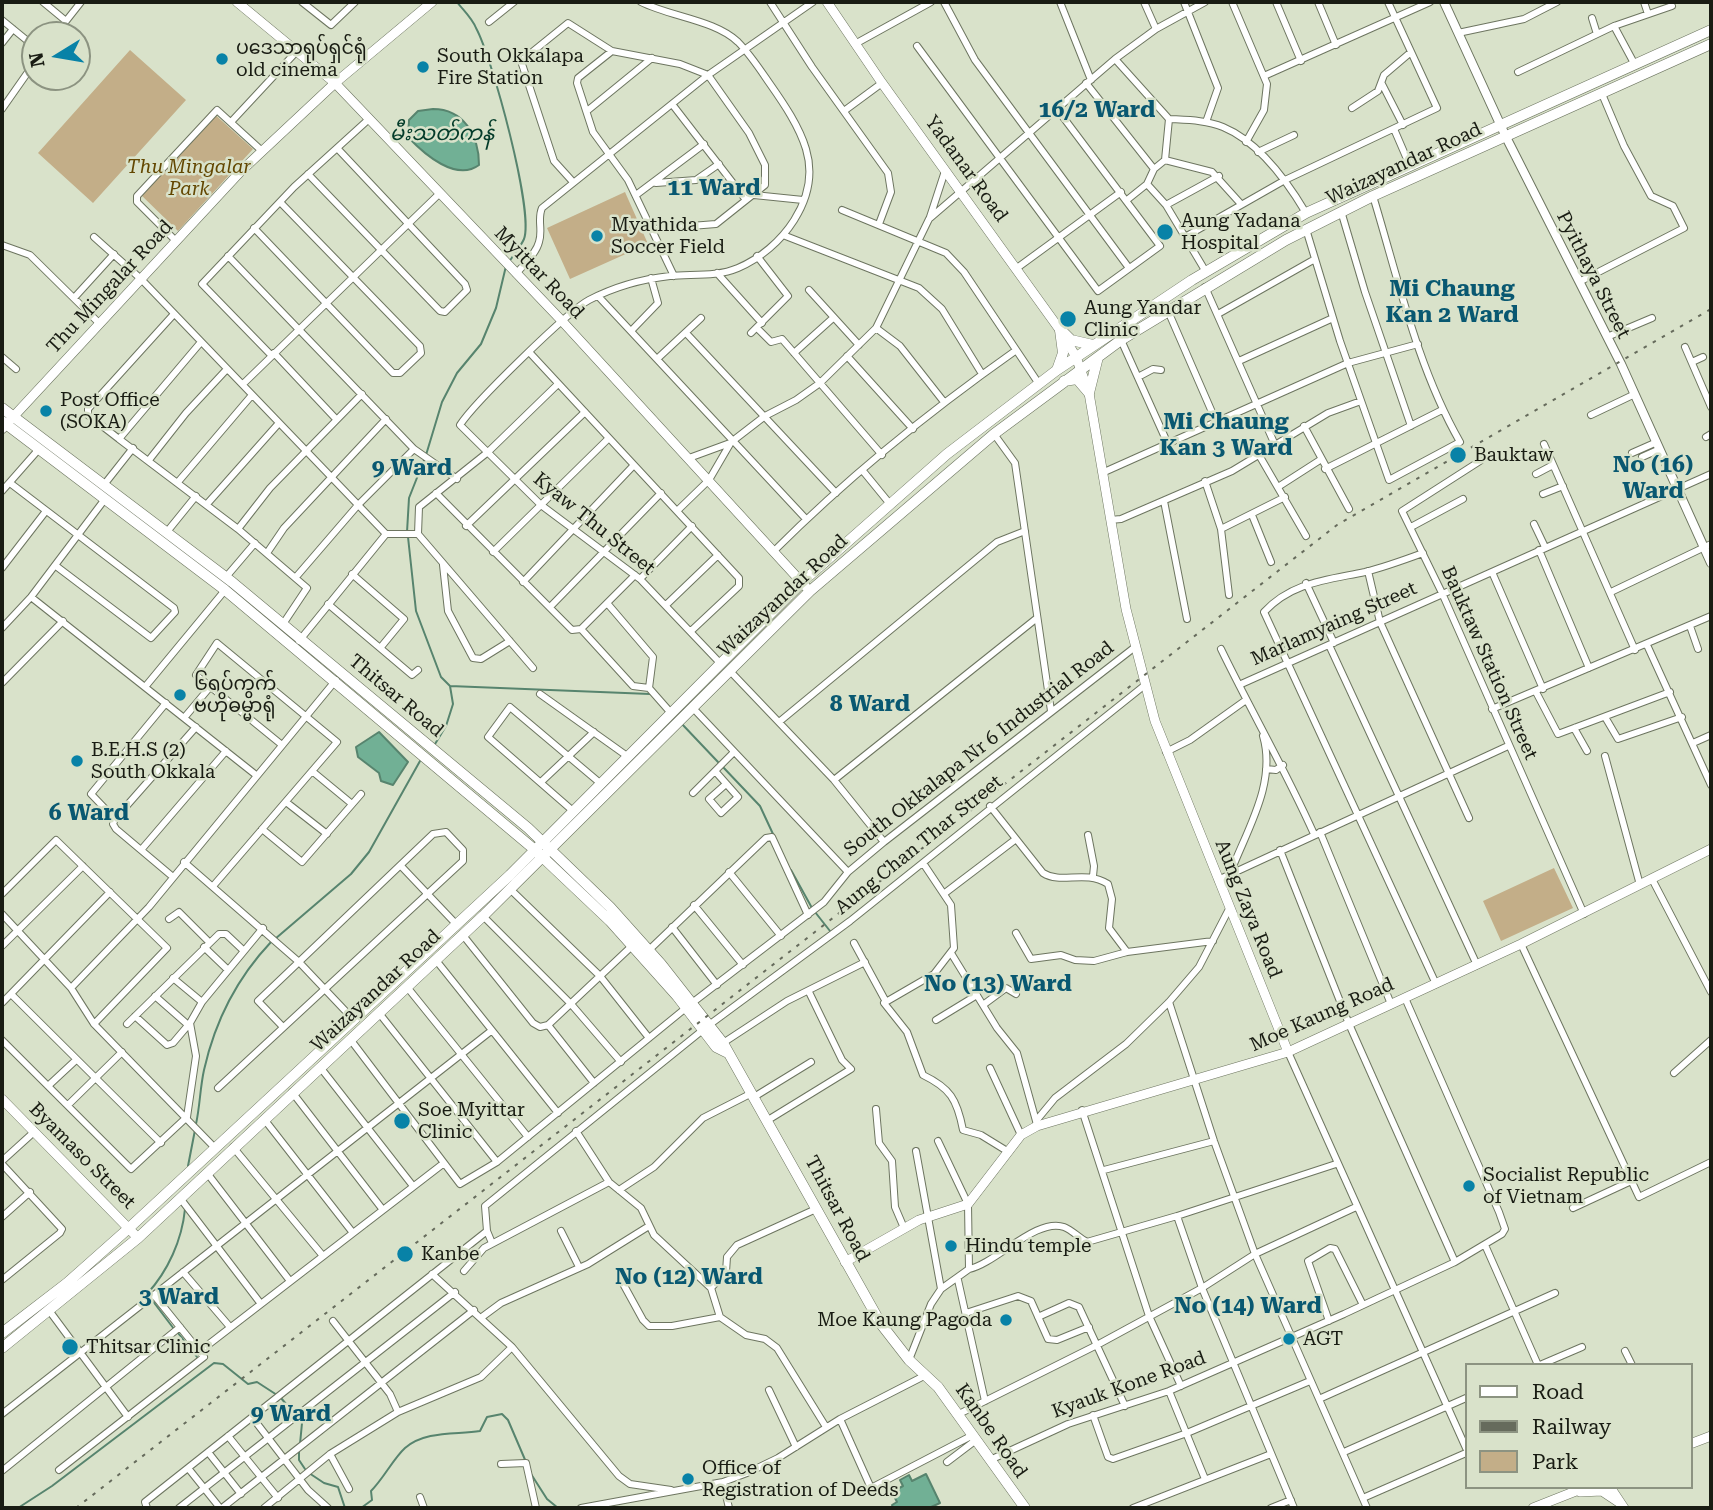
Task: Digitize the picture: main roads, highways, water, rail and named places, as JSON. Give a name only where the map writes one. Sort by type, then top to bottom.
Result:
[{"type":"main road","name":"Myittar Road","points":[[237,2],[335,83],[562,321],[810,591]]},
{"type":"main road","name":"Thu Mingalar Road","points":[[6,423],[262,151],[335,83],[432,2]]},
{"type":"main road","name":"Yadanar Road","points":[[827,2],[882,83],[1017,268],[1076,357]]},
{"type":"main road","name":"Waizayandar Road","points":[[2,1348],[50,1312],[138,1238],[483,916],[542,849],[645,746],[692,707],[810,591],[955,464],[1081,368],[1096,350],[1206,272],[1306,213],[1711,30]]},
{"type":"main road","name":"Waizayandar Road","points":[[567,824],[573,811],[600,783],[627,756],[645,746],[671,713],[802,582],[947,454],[1076,357],[1121,340],[1286,240],[1341,211],[1711,44]]},
{"type":"main road","points":[[1679,45],[1684,57]]},
{"type":"main road","points":[[1279,228],[1286,240]]},
{"type":"main road","points":[[1060,330],[1071,340],[1096,350],[1088,393]]},
{"type":"main road","points":[[1057,370],[1063,353],[1060,330]]},
{"type":"main road","name":"Aung Zaya Road","points":[[1076,357],[1088,393],[1110,520],[1145,685],[1166,752],[1288,1052]]},
{"type":"main road","points":[[1060,383],[1077,379],[1088,393]]},
{"type":"main road","name":"Thitsar Road","points":[[2,408],[6,423],[39,449],[107,492],[284,624],[298,643]]},
{"type":"main road","name":"Thitsar Road","points":[[6,423],[166,533],[339,678],[518,836],[542,849]]},
{"type":"main road","points":[[947,454],[955,464]]},
{"type":"main road","name":"Thitsar Road","points":[[339,678],[528,828],[542,849],[636,942],[689,1005]]},
{"type":"main road","points":[[528,828],[542,832],[567,824]]},
{"type":"main road","points":[[513,882],[538,869],[560,866],[567,824]]},
{"type":"main road","points":[[513,882],[523,850],[518,836]]},
{"type":"main road","name":"Moe Kaung Road","points":[[845,1262],[904,1228],[968,1204],[1007,1151],[1036,1123],[1288,1052],[1584,914],[1711,849]]},
{"type":"main road","name":"Waizayandar Road","points":[[2,1333],[129,1228],[456,924],[513,882]]},
{"type":"main road","name":"Thitsar Road","points":[[636,942],[649,950],[706,1027],[716,1047],[724,1048],[768,1120],[881,1324],[909,1360],[926,1376]]},
{"type":"main road","points":[[384,990],[393,999]]},
{"type":"main road","name":"Byamaso Street","points":[[2,1099],[138,1238]]},
{"type":"main road","points":[[266,1101],[274,1109]]},
{"type":"main road","name":"Kanbe Road","points":[[926,1376],[959,1414],[1025,1508]]},
{"type":"main road","points":[[1692,1443],[1711,1436]]},
{"type":"main road","points":[[1610,1489],[1622,1505]]},
{"type":"main road","points":[[1533,1508],[1575,1490],[1602,1491],[1622,1505]]},
{"type":"water","name":"မီးသတ်ကန်","points":[[433,109],[453,114],[468,126],[476,144],[479,165],[470,169],[451,168],[431,158],[408,137],[409,120],[418,111]]},
{"type":"water","points":[[379,732],[408,762],[393,785],[381,781],[379,773],[358,757],[356,747]]},
{"type":"water","points":[[926,1474],[940,1503],[929,1508],[893,1508],[892,1505],[897,1502],[892,1492],[903,1486],[900,1480],[909,1475],[912,1481]]},
{"type":"waterway","points":[[457,2],[472,21],[483,44],[501,100],[517,168],[523,198],[524,239],[509,262]]},
{"type":"waterway","points":[[426,455],[442,402],[457,373],[481,344],[496,308],[506,266]]},
{"type":"waterway","points":[[407,532],[409,498],[424,460]]},
{"type":"waterway","points":[[408,537],[416,611],[441,677],[450,686],[453,704],[446,726],[435,744]]},
{"type":"waterway","points":[[450,686],[650,694]]},
{"type":"waterway","points":[[681,723],[718,762]]},
{"type":"waterway","points":[[275,939],[351,874],[369,852],[420,761]]},
{"type":"waterway","points":[[722,766],[760,806],[773,834]]},
{"type":"waterway","points":[[791,870],[812,908]]},
{"type":"waterway","points":[[815,912],[830,931]]},
{"type":"waterway","points":[[196,1124],[204,1070],[221,1018],[237,986],[271,942]]},
{"type":"waterway","points":[[188,1166],[195,1130]]},
{"type":"waterway","points":[[148,1296],[173,1254],[185,1209]]},
{"type":"waterway","points":[[152,1300],[174,1329]]},
{"type":"waterway","points":[[178,1333],[197,1357]]},
{"type":"waterway","points":[[18,1508],[52,1486],[214,1363],[223,1364],[248,1384],[257,1382],[277,1395]]},
{"type":"waterway","points":[[281,1398],[302,1423],[300,1444]]},
{"type":"waterway","points":[[361,1508],[372,1500],[371,1491],[396,1458],[413,1442],[442,1434],[480,1431],[487,1417],[502,1414],[508,1420],[526,1462]]},
{"type":"waterway","points":[[299,1450],[299,1460],[305,1469]]},
{"type":"waterway","points":[[309,1473],[324,1483],[338,1487],[345,1508]]},
{"type":"waterway","points":[[531,1474],[547,1499],[558,1508]]},
{"type":"railway","points":[[76,1508],[1337,525],[1711,309]]},
{"type":"place","name":"ပဒေသာရုပ်ရှင်ရုံ old cinema","points":[[222,59]]},
{"type":"place","name":"South Okkalapa Fire Station","points":[[423,67]]},
{"type":"place","name":"Aung Yadana Hospital","points":[[1165,232]]},
{"type":"place","name":"Myathida Soccer Field","points":[[597,236]]},
{"type":"place","name":"Aung Yandar Clinic","points":[[1068,319]]},
{"type":"place","name":"Post Office (SOKA)","points":[[46,411]]},
{"type":"place","name":"Bauktaw","points":[[1458,455]]},
{"type":"place","name":"၆ရပ်ကွက် ဗဟိုဓမ္မာရုံ","points":[[180,695]]},
{"type":"place","name":"B.E.H.S (2) South Okkala","points":[[77,761]]},
{"type":"place","name":"Soe Myittar Clinic","points":[[402,1121]]},
{"type":"place","name":"Socialist Republic of Vietnam","points":[[1469,1186]]},
{"type":"place","name":"Hindu temple","points":[[951,1246]]},
{"type":"place","name":"Kanbe","points":[[405,1254]]},
{"type":"place","name":"Moe Kaung Pagoda","points":[[1006,1320]]},
{"type":"place","name":"AGT","points":[[1289,1339]]},
{"type":"place","name":"Thitsar Clinic","points":[[70,1347]]},
{"type":"place","name":"Office of Registration of Deeds","points":[[688,1479]]},
{"type":"district","name":"16/2 Ward","points":[[1097,110]]},
{"type":"district","name":"11 Ward","points":[[714,188]]},
{"type":"district","name":"Mi Chaung Kan 2 Ward","points":[[1452,302]]},
{"type":"district","name":"Mi Chaung Kan 3 Ward","points":[[1226,435]]},
{"type":"district","name":"9 Ward","points":[[412,468]]},
{"type":"district","name":"No (16) Ward","points":[[1653,478]]},
{"type":"district","name":"8 Ward","points":[[870,704]]},
{"type":"district","name":"6 Ward","points":[[89,813]]},
{"type":"district","name":"No (13) Ward","points":[[998,984]]},
{"type":"district","name":"No (12) Ward","points":[[689,1277]]},
{"type":"district","name":"3 Ward","points":[[179,1297]]},
{"type":"district","name":"No (14) Ward","points":[[1248,1306]]},
{"type":"district","name":"9 Ward","points":[[291,1414]]},
{"type":"park label","name":"Thu Mingalar Park","points":[[189,178]]}]
